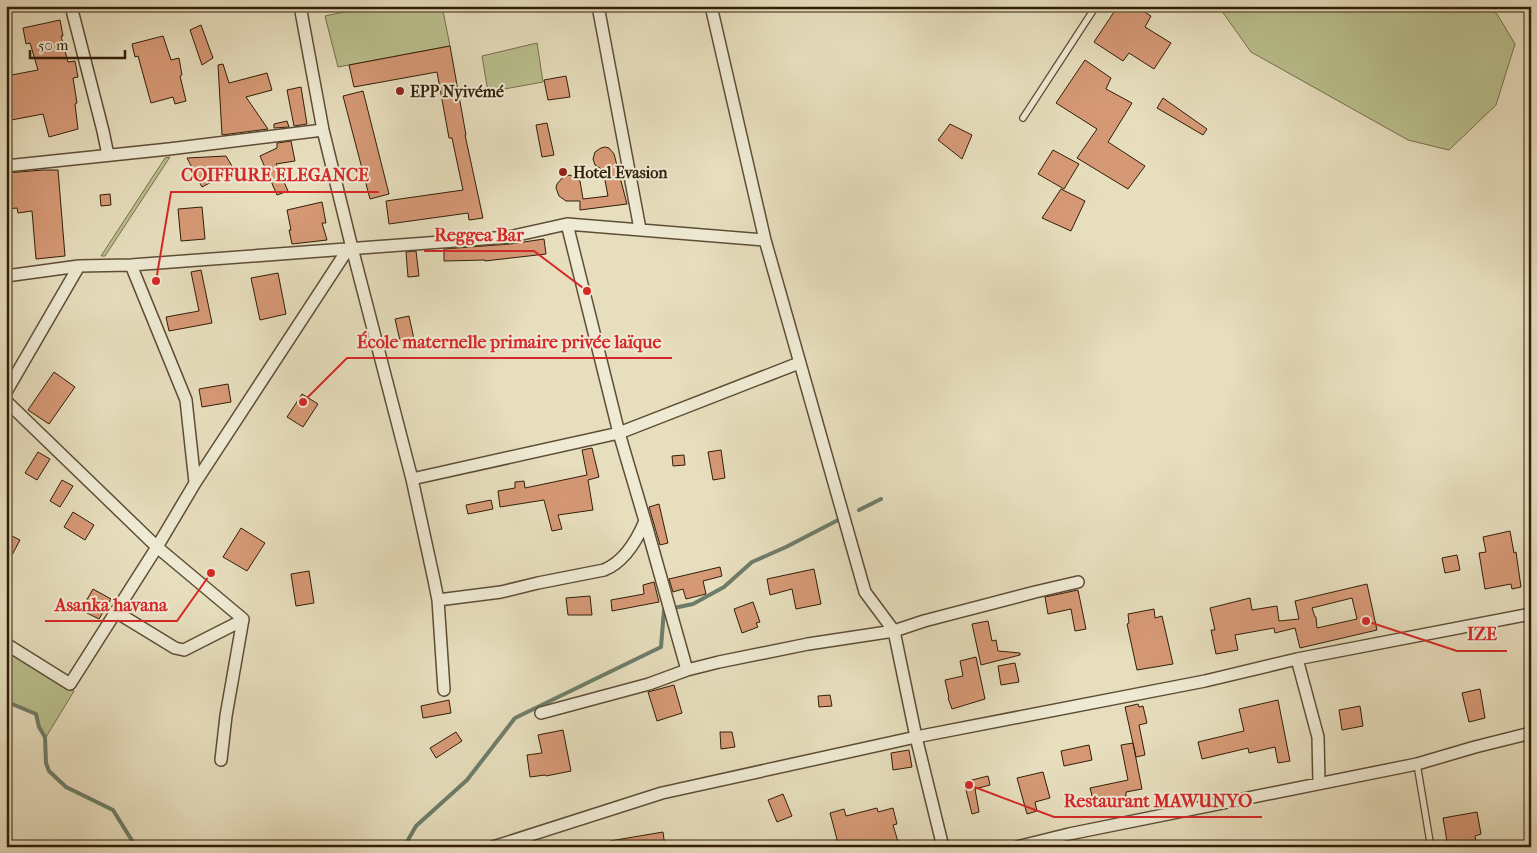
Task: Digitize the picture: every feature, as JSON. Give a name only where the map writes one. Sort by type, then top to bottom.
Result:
[{"type":"street","points":[[71,6],[108,155]]},
{"type":"street","points":[[300,6],[323,130],[350,249],[412,479],[438,600],[444,690]]},
{"type":"street","points":[[598,6],[640,229]]},
{"type":"street","points":[[711,6],[765,240],[799,363],[865,592],[894,631],[916,737],[944,847]]},
{"type":"street","points":[[6,166],[323,130]]},
{"type":"street","points":[[567,224],[619,433],[687,670]]},
{"type":"street","points":[[6,276],[79,266],[131,265],[509,236],[567,224],[765,240]]},
{"type":"street","points":[[6,644],[70,684],[157,547],[195,483],[350,249]]},
{"type":"street","points":[[131,265],[186,400],[195,483]]},
{"type":"street","points":[[6,392],[79,266]]},
{"type":"street","points":[[412,479],[619,433],[799,363]]},
{"type":"street","points":[[6,401],[157,547],[243,620]]},
{"type":"street","points":[[438,600],[501,592],[538,582],[604,570],[611,567],[633,544],[645,521]]},
{"type":"street","points":[[540,714],[649,684],[687,670],[808,644],[894,631],[924,621],[1078,582]]},
{"type":"street","points":[[116,612],[174,648],[184,650],[243,620]]},
{"type":"street","points":[[493,847],[662,792],[916,737],[1205,681],[1297,659],[1531,614]]},
{"type":"street","points":[[221,760],[226,716],[243,620]]},
{"type":"street","points":[[1297,659],[1318,737],[1319,783]]},
{"type":"street","points":[[1017,847],[1068,834],[1418,764],[1474,747],[1531,733]]},
{"type":"lane","points":[[1023,118],[1096,6]]},
{"type":"lane","points":[[1418,764],[1430,842]]},
{"type":"green space","points":[[372,6],[442,6],[450,46],[338,67],[325,16]]},
{"type":"green space","points":[[1222,6],[1484,6],[1497,14],[1515,44],[1496,105],[1449,150],[1408,140],[1251,52],[1221,10]]},
{"type":"green space","points":[[537,43],[543,82],[488,92],[482,56]]},
{"type":"green space","points":[[170,157],[105,256],[101,256],[165,158]]},
{"type":"green space","points":[[6,648],[74,691],[46,737],[40,727],[36,714],[6,703]]},
{"type":"building","points":[[1118,6],[1135,6],[1151,16],[1145,27],[1171,43],[1154,69],[1129,53],[1123,61],[1094,42]]},
{"type":"building","points":[[60,20],[63,36],[61,36],[68,62],[75,61],[78,77],[73,78],[77,103],[75,104],[78,129],[49,137],[43,114],[6,121],[6,76],[38,70],[30,43],[26,44],[23,28]]},
{"type":"building","points":[[201,25],[213,58],[202,65],[190,30]]},
{"type":"building","points":[[163,36],[171,60],[179,58],[182,75],[180,76],[186,101],[175,104],[173,97],[151,103],[138,56],[135,57],[132,44]]},
{"type":"building","points":[[450,46],[465,135],[483,218],[469,220],[468,213],[389,224],[386,201],[463,190],[452,138],[449,138],[437,72],[354,87],[349,65]]},
{"type":"building","points":[[1085,60],[1111,78],[1106,89],[1132,103],[1108,142],[1145,166],[1128,189],[1077,158],[1097,129],[1056,103]]},
{"type":"building","points":[[223,64],[229,83],[267,73],[272,90],[246,97],[268,129],[222,135],[218,65]]},
{"type":"building","points":[[566,76],[570,97],[548,100],[544,80]]},
{"type":"building","points":[[301,87],[307,124],[294,126],[287,90]]},
{"type":"building","points":[[363,91],[389,194],[370,199],[343,96]]},
{"type":"building","points":[[1163,98],[1207,129],[1203,135],[1157,108]]},
{"type":"building","points":[[287,121],[289,127],[274,128],[274,124]]},
{"type":"building","points":[[547,123],[554,155],[542,157],[536,125]]},
{"type":"building","points":[[950,124],[972,135],[962,159],[938,140]]},
{"type":"building","points":[[291,141],[295,161],[276,164],[288,191],[277,195],[260,156],[277,148],[277,143]]},
{"type":"building","points":[[605,147],[609,148],[614,154],[627,204],[580,210],[580,201],[566,201],[559,196],[556,188],[557,184],[563,177],[570,175],[580,181],[583,199],[608,196],[603,170],[595,165],[593,159],[595,152]]},
{"type":"building","points":[[1053,150],[1079,164],[1064,189],[1038,174]]},
{"type":"building","points":[[226,156],[232,166],[221,172],[223,176],[202,187],[187,158]]},
{"type":"building","points":[[58,170],[65,256],[36,259],[32,211],[18,213],[17,208],[6,209],[6,173]]},
{"type":"building","points":[[1061,189],[1085,201],[1071,231],[1042,218]]},
{"type":"building","points":[[110,194],[111,205],[101,206],[100,195]]},
{"type":"building","points":[[322,202],[326,223],[322,223],[327,240],[292,244],[287,210]]},
{"type":"building","points":[[202,207],[205,239],[181,241],[178,209]]},
{"type":"building","points":[[544,239],[546,254],[485,261],[444,261],[444,249],[510,244]]},
{"type":"building","points":[[416,251],[419,276],[408,277],[406,252]]},
{"type":"building","points":[[201,270],[212,323],[169,331],[166,317],[199,311],[191,272]]},
{"type":"building","points":[[278,273],[286,314],[260,320],[251,278]]},
{"type":"building","points":[[409,316],[414,339],[400,341],[395,319]]},
{"type":"building","points":[[54,372],[75,387],[49,424],[28,410]]},
{"type":"building","points":[[228,384],[231,402],[202,407],[199,389]]},
{"type":"building","points":[[302,394],[318,404],[303,427],[287,417]]},
{"type":"building","points":[[592,448],[599,477],[588,480],[593,510],[558,515],[562,529],[552,531],[544,500],[500,507],[498,491],[515,488],[515,482],[524,481],[525,488],[587,475],[582,450]]},
{"type":"building","points":[[721,450],[725,478],[713,480],[708,452]]},
{"type":"building","points":[[38,452],[50,459],[37,480],[25,473]]},
{"type":"building","points":[[684,455],[685,465],[673,466],[672,456]]},
{"type":"building","points":[[62,480],[73,486],[60,507],[50,501]]},
{"type":"building","points":[[491,500],[493,509],[468,514],[466,505]]},
{"type":"building","points":[[659,504],[668,543],[660,545],[649,507]]},
{"type":"building","points":[[73,512],[94,525],[85,540],[64,527]]},
{"type":"building","points":[[241,528],[265,543],[247,571],[223,557]]},
{"type":"building","points":[[1510,531],[1514,553],[1516,552],[1521,587],[1512,589],[1511,584],[1485,589],[1479,553],[1486,552],[1483,537]]},
{"type":"building","points":[[6,533],[20,540],[6,566]]},
{"type":"building","points":[[1457,555],[1460,570],[1445,573],[1442,558]]},
{"type":"building","points":[[720,567],[722,576],[703,581],[706,594],[686,599],[683,589],[673,592],[669,579]]},
{"type":"building","points":[[814,569],[821,604],[796,609],[792,589],[770,595],[767,579]]},
{"type":"building","points":[[309,571],[314,603],[296,606],[291,574]]},
{"type":"building","points":[[654,582],[659,602],[612,611],[611,600],[644,594],[643,585]]},
{"type":"building","points":[[1367,584],[1377,630],[1300,648],[1295,628],[1275,633],[1274,628],[1235,635],[1238,650],[1216,654],[1211,630],[1215,630],[1210,608],[1250,598],[1252,610],[1277,606],[1279,621],[1299,619],[1295,601]],"holes":[[[1352,598],[1357,619],[1317,628],[1316,617],[1312,608]]]},
{"type":"building","points":[[93,589],[111,599],[99,619],[81,610]]},
{"type":"building","points":[[1078,590],[1086,629],[1075,631],[1071,609],[1048,614],[1045,597]]},
{"type":"building","points":[[590,596],[592,615],[568,615],[566,598]]},
{"type":"building","points":[[753,602],[760,622],[756,623],[758,627],[742,633],[734,609]]},
{"type":"building","points":[[1154,609],[1155,618],[1162,616],[1173,664],[1137,670],[1127,624],[1129,623],[1128,614]]},
{"type":"building","points":[[988,621],[992,641],[996,640],[998,651],[1020,653],[1020,655],[981,665],[972,624]]},
{"type":"building","points":[[976,657],[985,699],[952,709],[945,680],[963,676],[960,661]]},
{"type":"building","points":[[1015,663],[1019,682],[1001,685],[998,666]]},
{"type":"building","points":[[674,685],[682,713],[657,721],[648,692]]},
{"type":"building","points":[[1480,689],[1485,718],[1469,722],[1462,693]]},
{"type":"building","points":[[830,695],[832,706],[819,707],[818,696]]},
{"type":"building","points":[[449,700],[451,713],[423,718],[421,706]]},
{"type":"building","points":[[1278,700],[1290,761],[1278,763],[1275,747],[1249,753],[1248,748],[1202,759],[1198,742],[1244,731],[1239,709]]},
{"type":"building","points":[[1138,704],[1139,707],[1143,706],[1147,723],[1139,725],[1145,755],[1136,757],[1125,707]]},
{"type":"building","points":[[1360,706],[1363,726],[1342,730],[1339,710]]},
{"type":"building","points":[[563,730],[571,771],[530,777],[527,755],[542,753],[538,735]]},
{"type":"building","points":[[456,732],[462,741],[436,758],[430,748]]},
{"type":"building","points":[[720,732],[732,732],[735,747],[721,749]]},
{"type":"building","points":[[1133,743],[1142,789],[1126,792],[1126,796],[1094,803],[1090,788],[1128,780],[1121,745]]},
{"type":"building","points":[[1089,745],[1092,760],[1064,766],[1061,751]]},
{"type":"building","points":[[909,750],[912,767],[893,770],[891,753]]},
{"type":"building","points":[[1043,772],[1050,798],[1035,802],[1037,811],[1027,814],[1017,778]]},
{"type":"building","points":[[988,776],[990,785],[975,789],[979,812],[972,814],[964,782]]},
{"type":"building","points":[[783,794],[792,816],[777,822],[768,800]]},
{"type":"building","points":[[877,808],[878,812],[893,808],[897,824],[893,825],[899,845],[882,847],[881,843],[867,847],[839,847],[830,813],[844,809],[846,816]]},
{"type":"building","points":[[1477,812],[1481,834],[1475,836],[1477,847],[1448,847],[1443,818]]},
{"type":"building","points":[[663,832],[665,847],[611,847],[610,841]]},
{"type":"waterway","points":[[859,510],[881,499]]},
{"type":"waterway","points":[[404,847],[416,826],[467,780],[515,718],[661,647],[664,610],[693,604],[724,587],[752,562],[842,518]]},
{"type":"waterway","points":[[6,703],[36,714],[39,727],[45,737],[46,763],[49,771],[66,787],[113,810],[136,847]]},
{"type":"place","name":"EPP Nyivémé","points":[[400,91]]},
{"type":"place","name":"Hotel Evasion","points":[[563,172]]},
{"type":"place","name":"COIFFURE ELEGANCE","points":[[156,281]]},
{"type":"place","name":"Reggea Bar","points":[[587,291]]},
{"type":"place","name":"École maternelle primaire privée laïque","points":[[303,402]]},
{"type":"place","name":"Asanka havana","points":[[211,573]]},
{"type":"place","name":"IZE","points":[[1366,621]]},
{"type":"place","name":"Restaurant MAWUNYO","points":[[969,785]]}]
